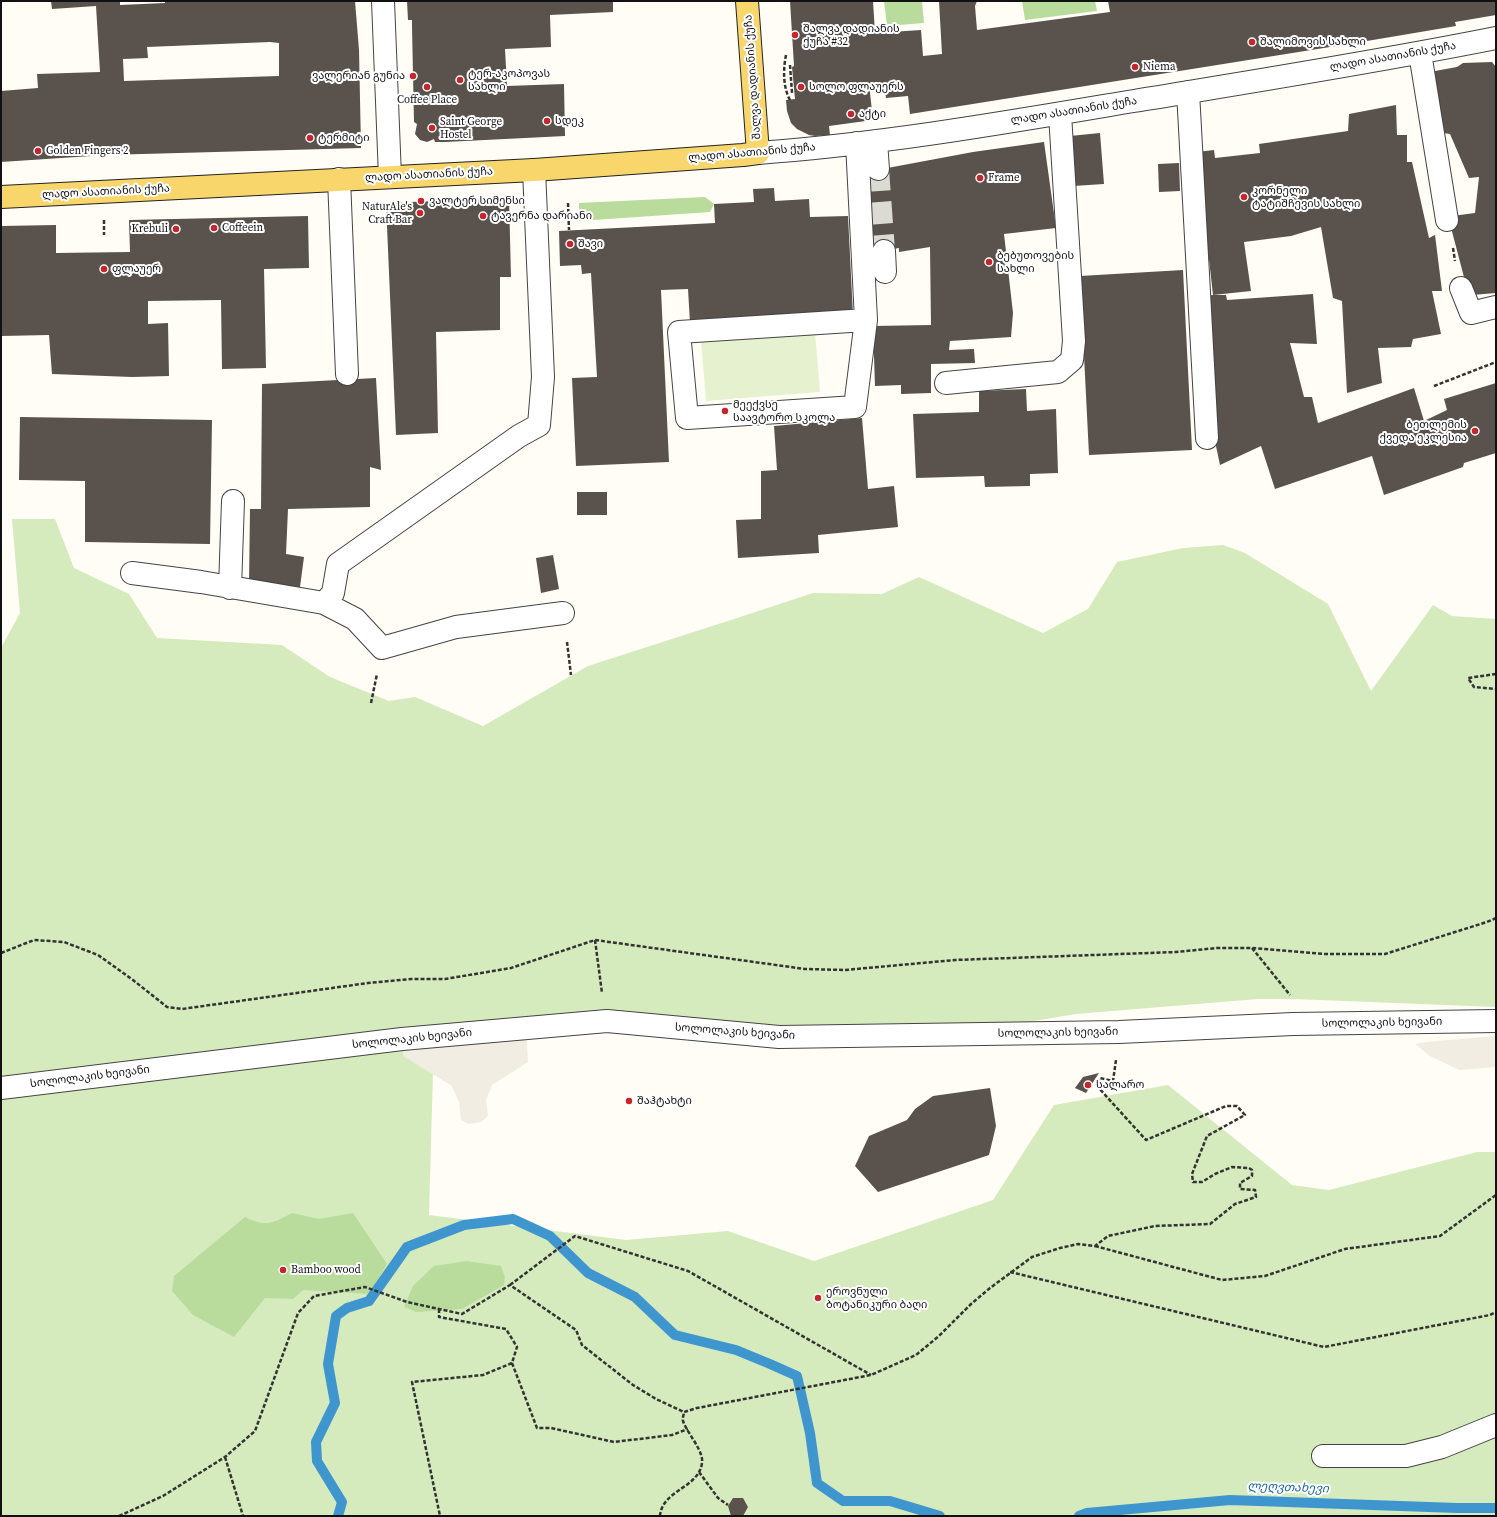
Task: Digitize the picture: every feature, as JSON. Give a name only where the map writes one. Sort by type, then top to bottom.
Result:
[{"type":"main road","name":"შალვა დადიანის ქუჩა","points":[[747,1],[758,153]]},
{"type":"main road","name":"ლადო ასათიანის ქუჩა","points":[[1,197],[534,170],[735,156],[758,153]]},
{"type":"street","points":[[383,1],[390,177]]},
{"type":"street","name":"ლადო ასათიანის ქუჩა","points":[[758,153],[866,142],[1060,114],[1420,53],[1496,38]]},
{"type":"street","points":[[1420,53],[1447,220]]},
{"type":"street","points":[[1188,92],[1207,438]]},
{"type":"street","points":[[946,383],[1058,372],[1072,360],[1074,342],[1060,114]]},
{"type":"street","points":[[866,142],[878,169]]},
{"type":"street","points":[[866,142],[866,320],[855,407],[687,418],[679,332],[866,320]]},
{"type":"street","points":[[324,603],[334,593],[338,564],[519,436],[539,425],[544,377],[534,170]]},
{"type":"street","points":[[339,179],[347,374]]},
{"type":"street","points":[[1461,288],[1471,312],[1496,307]]},
{"type":"street","points":[[230,588],[233,501]]},
{"type":"street","points":[[132,573],[201,582],[324,603],[355,619],[382,648],[456,627],[563,613]]},
{"type":"street","name":"სოლოლაკის ხეივანი","points":[[1,1088],[402,1039],[606,1021],[779,1037],[1103,1032],[1293,1024],[1496,1021]]},
{"type":"street","points":[[1323,1456],[1406,1456],[1442,1447],[1496,1425]]},
{"type":"path","points":[[786,55],[784,66],[785,86],[790,100]]},
{"type":"path","points":[[790,65],[792,93]]},
{"type":"path","points":[[568,203],[569,230]]},
{"type":"path","points":[[104,217],[104,235]]},
{"type":"path","points":[[1447,220],[1461,288]]},
{"type":"path","points":[[1434,386],[1496,362]]},
{"type":"path","points":[[563,613],[571,675]]},
{"type":"path","points":[[1496,674],[1468,678],[1474,687],[1496,689]]},
{"type":"path","points":[[1,953],[34,940],[64,942],[98,955],[167,1007],[182,1009],[368,983],[411,979],[444,979],[511,968],[585,942],[595,940],[805,969],[845,970],[955,960],[1176,952],[1217,948],[1252,948],[1325,954],[1385,954],[1496,918]]},
{"type":"path","points":[[595,940],[606,1021]]},
{"type":"path","points":[[1252,948],[1294,999]]},
{"type":"path","points":[[1095,1246],[1108,1236],[1155,1226],[1210,1224],[1235,1204],[1256,1197],[1255,1190],[1240,1189],[1240,1183],[1252,1176],[1252,1170],[1249,1168],[1232,1167],[1215,1174],[1202,1182],[1193,1182],[1192,1174],[1207,1136],[1245,1115],[1237,1106],[1226,1106],[1146,1140],[1097,1086],[1100,1078]]},
{"type":"path","points":[[510,1285],[576,1330],[582,1345],[633,1385],[656,1399],[684,1412],[697,1408],[871,1375],[916,1355],[939,1336],[971,1304],[1010,1272],[1032,1257],[1060,1248],[1078,1244],[1095,1246],[1222,1280],[1265,1276],[1345,1249],[1440,1236],[1496,1195]]},
{"type":"path","points":[[119,1516],[163,1496],[225,1457],[255,1431],[298,1313],[314,1296],[365,1287],[407,1302],[462,1314],[510,1285],[575,1236],[688,1271],[871,1375]]},
{"type":"path","points":[[1010,1272],[1324,1347],[1490,1315],[1496,1312]]},
{"type":"path","points":[[439,1309],[439,1317],[506,1328],[517,1348],[512,1363],[537,1428],[551,1428],[614,1442],[672,1435],[688,1429]]},
{"type":"path","points":[[440,1516],[412,1382],[482,1375],[512,1363]]},
{"type":"path","points":[[660,1516],[660,1508],[674,1493],[689,1483],[699,1472],[703,1462],[688,1429],[682,1420],[684,1412]]},
{"type":"path","points":[[225,1457],[243,1516]]},
{"type":"path","points":[[699,1472],[718,1498],[728,1505]]},
{"type":"green space","points":[[884,1],[922,1],[924,23],[887,26]]},
{"type":"green space","points":[[1022,1],[1095,1],[1097,11],[1025,20]]},
{"type":"green space","points":[[705,197],[714,204],[710,212],[579,221],[579,203]]},
{"type":"green space","points":[[815,332],[820,392],[706,401],[701,341]]},
{"type":"green space","points":[[12,519],[55,519],[74,568],[129,594],[157,638],[282,645],[330,677],[389,701],[415,697],[483,726],[588,666],[813,593],[882,594],[919,577],[1043,633],[1088,609],[1117,562],[1183,548],[1223,545],[1245,553],[1328,604],[1371,691],[1433,605],[1452,616],[1496,619],[1496,1007],[1294,999],[1258,999],[1076,1014],[949,1035],[607,1021],[434,1036],[429,1215],[626,1240],[728,1231],[814,1261],[993,1200],[1054,1105],[1168,1085],[1292,1185],[1329,1190],[1477,1152],[1496,1152],[1496,1516],[1,1516],[1,648],[20,613]]},
{"type":"green space","name":"Bamboo wood","points":[[292,1213],[319,1219],[353,1213],[387,1264],[369,1294],[303,1290],[293,1299],[265,1298],[234,1337],[193,1315],[172,1291],[174,1276],[245,1217],[258,1222],[268,1223],[279,1220]]},
{"type":"green space","points":[[467,1261],[501,1266],[505,1277],[504,1285],[462,1309],[416,1312],[404,1307],[413,1286],[434,1266]]},
{"type":"shaded area","points":[[526,1028],[528,1062],[492,1085],[486,1100],[488,1116],[481,1122],[469,1124],[461,1120],[459,1102],[452,1086],[403,1056],[402,1039]]},
{"type":"shaded area","points":[[1496,1036],[1496,1067],[1459,1070],[1430,1056],[1415,1044],[1426,1042]]},
{"type":"building","points":[[51,1],[120,1],[120,5],[165,3],[165,1],[355,1],[359,50],[361,148],[106,155],[1,162],[1,91],[38,88],[37,74],[100,72],[96,6],[52,9]],"holes":[[[270,42],[279,43],[279,76],[124,81],[123,59],[148,58],[147,47]]]},
{"type":"building","name":"ტერ-აკოპოვას სახლი","points":[[407,1],[613,1],[613,12],[550,15],[551,47],[505,49],[507,86],[564,84],[565,136],[445,142],[435,142],[434,139],[427,142],[420,140],[415,134],[417,124],[414,122],[412,20],[408,20]]},
{"type":"building","points":[[790,1],[873,1],[875,33],[921,30],[923,56],[942,54],[939,1],[977,1],[975,6],[977,30],[1110,12],[1108,1],[1496,1],[1496,15],[1455,22],[1456,26],[910,114],[908,96],[886,98],[884,83],[869,84],[873,120],[829,126],[830,135],[815,136],[809,135],[797,129],[791,123],[787,111],[786,100],[795,99],[792,67],[794,66]]},
{"type":"building","points":[[1492,62],[1496,67],[1496,293],[1472,295],[1470,282],[1465,281],[1449,220],[1452,216],[1475,213],[1479,177],[1469,178],[1450,134],[1436,132],[1435,71],[1457,67],[1463,63]]},
{"type":"building","points":[[1396,105],[1397,135],[1407,135],[1407,162],[1412,162],[1429,238],[1435,235],[1442,291],[1432,291],[1441,334],[1413,339],[1411,347],[1378,348],[1382,383],[1347,393],[1342,301],[1333,298],[1321,227],[1291,236],[1244,242],[1251,291],[1213,295],[1197,152],[1214,150],[1215,158],[1260,153],[1259,144],[1348,131],[1349,114]]},
{"type":"building","points":[[1100,133],[1104,184],[1073,186],[1070,136]]},
{"type":"building","points":[[1044,142],[1056,228],[1004,234],[1013,313],[1011,337],[950,341],[949,350],[974,349],[975,363],[931,364],[931,393],[901,394],[901,385],[875,386],[873,326],[931,325],[930,247],[899,252],[899,248],[871,253],[866,172],[973,152]]},
{"type":"building","points":[[1179,163],[1180,191],[1159,192],[1158,164]]},
{"type":"building","points":[[774,188],[775,201],[809,199],[810,217],[848,216],[853,315],[690,323],[688,289],[661,290],[669,462],[576,466],[572,378],[597,377],[591,273],[582,274],[581,265],[560,266],[559,231],[715,223],[714,204],[754,202],[753,189]]},
{"type":"building","points":[[509,198],[511,277],[500,277],[500,330],[436,332],[438,433],[396,435],[386,203]]},
{"type":"building","points":[[308,216],[309,268],[264,269],[266,368],[222,369],[221,300],[148,301],[148,324],[168,323],[169,376],[132,377],[52,374],[49,335],[1,336],[1,226],[56,225],[56,253],[130,252],[129,220]]},
{"type":"building","points":[[1183,270],[1192,450],[1089,455],[1080,276]]},
{"type":"building","points":[[1313,294],[1317,344],[1290,343],[1304,397],[1312,397],[1318,423],[1414,388],[1424,421],[1447,410],[1444,399],[1496,383],[1496,453],[1464,463],[1463,467],[1384,495],[1372,456],[1275,489],[1261,446],[1220,465],[1212,427],[1217,421],[1212,335],[1202,296],[1226,295],[1227,300]]},
{"type":"building","points":[[376,378],[381,470],[370,467],[370,507],[288,509],[286,554],[304,557],[300,587],[249,583],[250,509],[261,509],[262,384]]},
{"type":"building","points":[[1026,389],[1027,411],[1056,409],[1058,473],[1030,474],[1030,486],[985,487],[984,476],[916,478],[913,414],[979,412],[979,391]]},
{"type":"building","points":[[20,417],[212,420],[210,544],[85,542],[85,481],[19,480]]},
{"type":"building","points":[[862,418],[868,489],[894,486],[898,527],[818,535],[819,553],[738,558],[736,520],[761,519],[761,471],[777,470],[774,426]]},
{"type":"building","points":[[577,492],[607,492],[607,515],[577,515]]},
{"type":"building","points":[[553,555],[559,589],[541,593],[536,558]]},
{"type":"building","points":[[1099,1073],[1086,1093],[1075,1088],[1083,1077]]},
{"type":"building","points":[[990,1088],[996,1126],[989,1155],[878,1192],[855,1166],[869,1136],[907,1120],[915,1109],[933,1096]]},
{"type":"building","points":[[733,1498],[743,1498],[748,1507],[743,1516],[731,1516],[728,1506]]},
{"type":"waterway","points":[[338,1516],[342,1502],[317,1461],[316,1442],[335,1403],[328,1364],[336,1316],[347,1308],[369,1301],[407,1247],[464,1225],[513,1219],[550,1236],[588,1273],[635,1297],[675,1335],[736,1350],[797,1376],[810,1433],[817,1483],[843,1501],[890,1501],[940,1516]]},
{"type":"waterway","name":"ლეღვთახევი","points":[[1079,1516],[1087,1513],[1230,1500],[1496,1508]]},
{"type":"tunnel","points":[[878,169],[884,251]]},
{"type":"place","name":"შალვა დადიანის ქუჩა #32","points":[[795,35]]},
{"type":"place","name":"შალიმოვის სახლი","points":[[1252,42]]},
{"type":"place","name":"Niema","points":[[1135,67]]},
{"type":"place","name":"ვალერიან გუნია","points":[[413,76]]},
{"type":"place","name":"ტერ-აკოპოვას სახლი","points":[[460,80]]},
{"type":"place","name":"Coffee Place","points":[[427,87]]},
{"type":"place","name":"სოლო ფლაუერს","points":[[801,87]]},
{"type":"place","name":"აქტი","points":[[851,114]]},
{"type":"place","name":"სდეკ","points":[[547,121]]},
{"type":"place","name":"Saint George Hostel","points":[[432,128]]},
{"type":"place","name":"ტერმიტი","points":[[310,138]]},
{"type":"place","name":"Golden Fingers 2","points":[[38,151]]},
{"type":"place","name":"Frame","points":[[980,178]]},
{"type":"place","name":"კორნელი ტატიშჩევის სახლი","points":[[1244,197]]},
{"type":"place","name":"ვალტერ სიმენსი","points":[[421,201]]},
{"type":"place","name":"NaturAle's Craft Bar","points":[[420,213]]},
{"type":"place","name":"ტავერნა დარიანი","points":[[483,216]]},
{"type":"place","name":"Coffeein","points":[[214,228]]},
{"type":"place","name":"Krebuli","points":[[176,229]]},
{"type":"place","name":"შავი","points":[[570,244]]},
{"type":"place","name":"ბებუთოვების სახლი","points":[[989,262]]},
{"type":"place","name":"ფლაუერ","points":[[104,269]]},
{"type":"place","name":"მეექვსე საავტორო სკოლა","points":[[725,411]]},
{"type":"place","name":"ბეთლემის ქვედა ეკლესია","points":[[1475,431]]},
{"type":"place","name":"სალარო","points":[[1088,1085]]},
{"type":"place","name":"შაჰტახტი","points":[[629,1101]]},
{"type":"place","name":"Bamboo wood","points":[[283,1270]]},
{"type":"place","name":"ეროვნული ბოტანიკური ბაღი","points":[[818,1298]]}]
